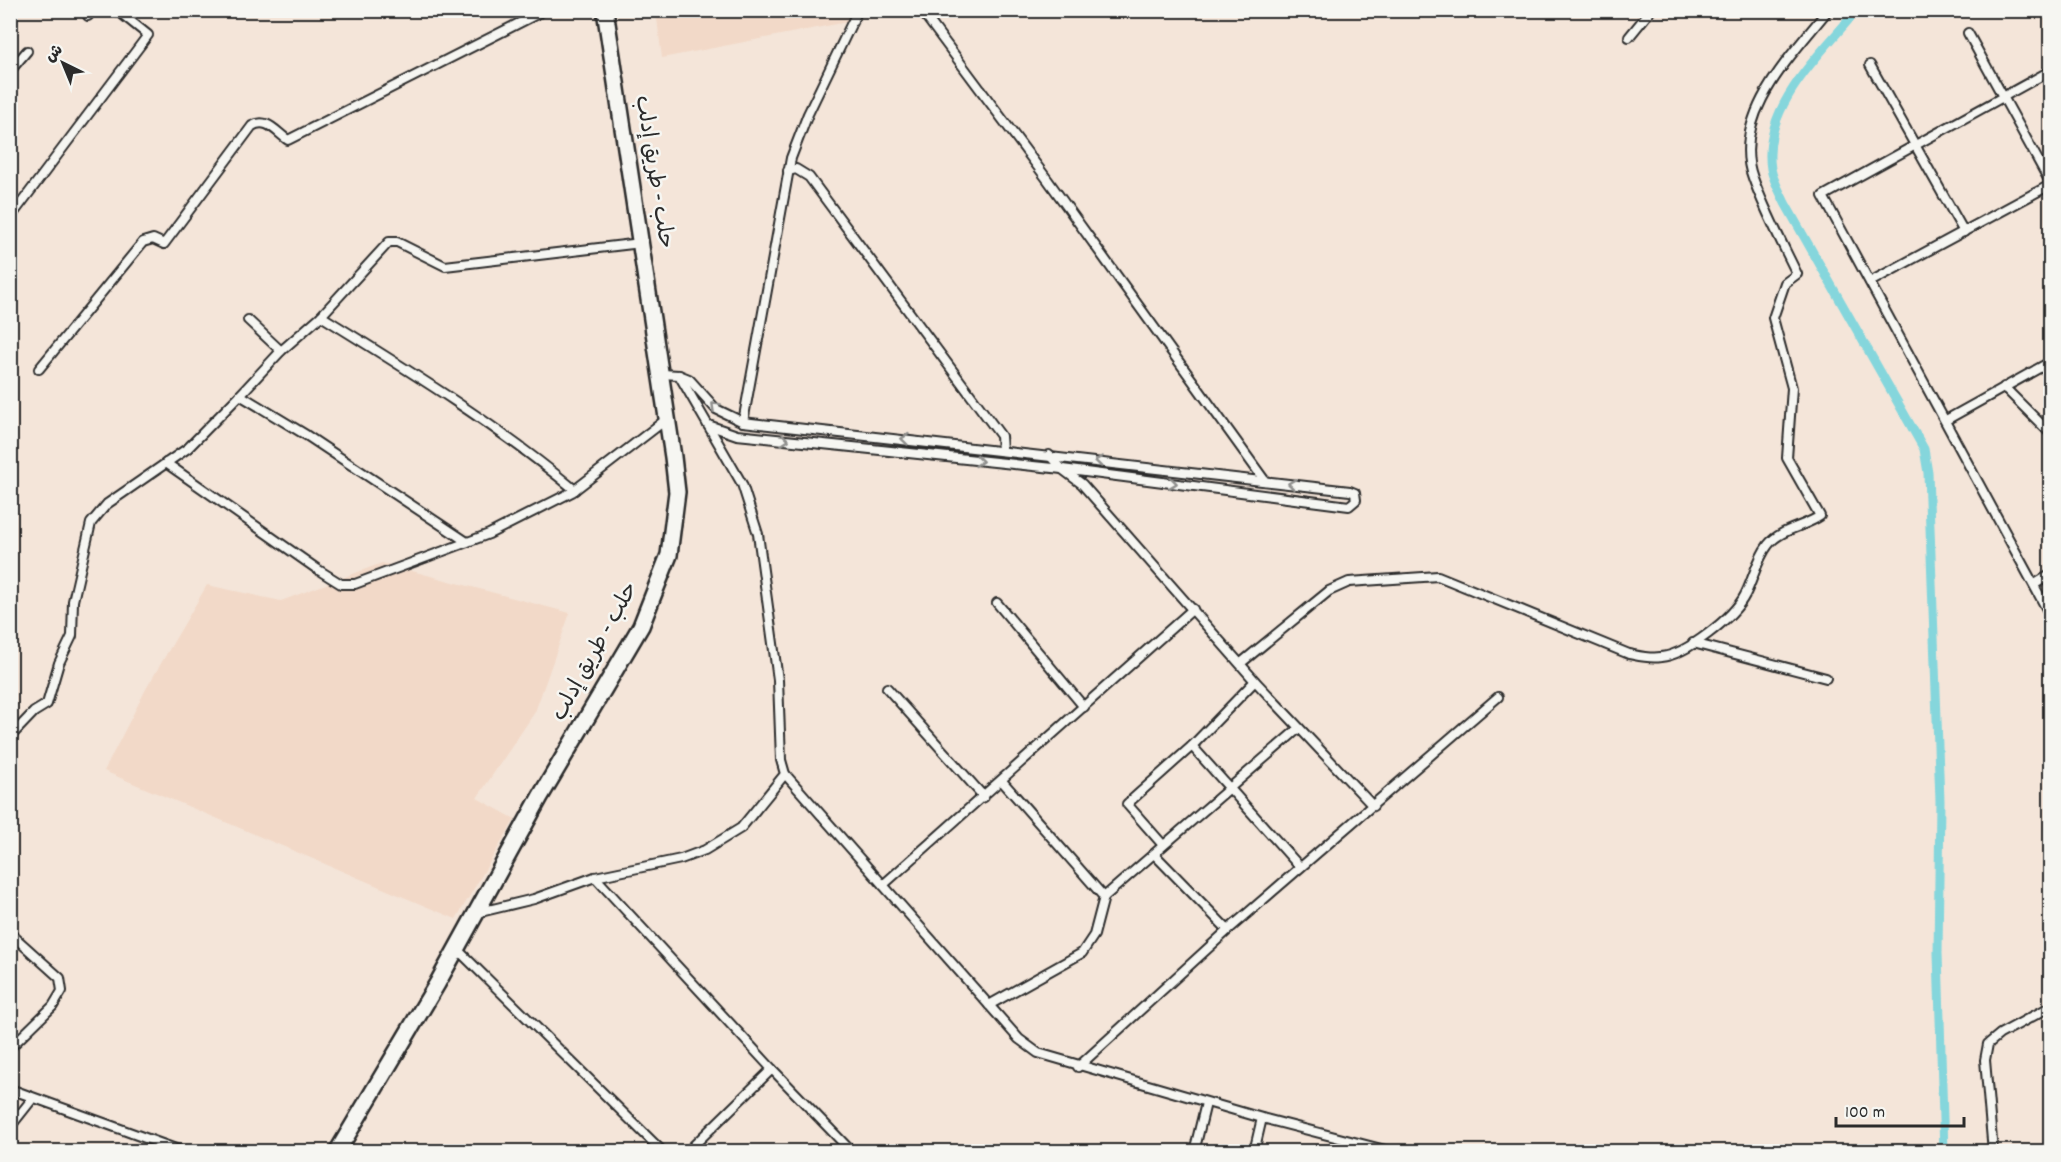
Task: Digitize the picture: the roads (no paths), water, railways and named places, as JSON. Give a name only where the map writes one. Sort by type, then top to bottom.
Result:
[{"type":"highway","name":"حلب - طريق إدلب","points":[[337,1152],[457,948],[641,626],[669,555],[675,524],[677,492],[662,374],[605,10]]},
{"type":"street","points":[[10,218],[148,35],[117,10]]},
{"type":"street","points":[[39,369],[143,242],[153,239],[164,244],[252,126],[262,122],[267,123],[288,140],[545,10]]},
{"type":"street","points":[[743,422],[788,171],[796,141],[858,10]]},
{"type":"street","points":[[921,10],[1047,179],[1265,481]]},
{"type":"street","points":[[1629,37],[1651,10]]},
{"type":"street","points":[[1241,663],[1329,591],[1349,582],[1438,576],[1629,654],[1663,657],[1693,643],[1736,609],[1767,546],[1777,535],[1808,525],[1820,516],[1787,458],[1792,388],[1773,318],[1785,283],[1797,274],[1752,176],[1748,134],[1767,87],[1828,10]]},
{"type":"street","points":[[1870,282],[2050,183],[1968,33]]},
{"type":"street","points":[[10,71],[27,51]]},
{"type":"street","points":[[1870,65],[1964,232]]},
{"type":"street","points":[[2050,71],[1823,196],[2050,615]]},
{"type":"street","points":[[788,171],[796,169],[809,177],[1001,436],[1002,450]]},
{"type":"street","points":[[10,737],[34,712],[47,704],[59,663],[72,636],[73,602],[91,523],[107,504],[188,448],[281,351],[321,316],[389,242],[397,242],[446,266],[641,243]]},
{"type":"street","points":[[321,316],[469,410],[534,456],[575,490]]},
{"type":"street","points":[[248,320],[281,351]]},
{"type":"street","points":[[1946,420],[2050,362]]},
{"type":"street","points":[[662,374],[679,375],[689,379],[721,412],[743,422],[1350,491],[1356,500],[1349,506],[1062,469],[737,435],[708,425]]},
{"type":"street","points":[[679,375],[742,484],[758,534],[778,680],[781,760],[785,774],[1019,1039],[1038,1053],[1078,1066],[1206,1103],[1393,1152]]},
{"type":"street","points":[[2004,387],[2050,433]]},
{"type":"street","points":[[240,395],[306,435],[466,542]]},
{"type":"street","points":[[166,463],[341,584],[355,584],[489,534],[575,490],[668,418]]},
{"type":"street","points":[[1049,455],[1062,469],[1082,484],[1255,681],[1373,806]]},
{"type":"street","points":[[2035,584],[2050,576]]},
{"type":"street","points":[[997,603],[1084,707]]},
{"type":"street","points":[[883,885],[1002,782],[1193,609]]},
{"type":"street","points":[[1693,643],[1826,678]]},
{"type":"street","points":[[1163,845],[1127,804],[1192,746],[1255,681]]},
{"type":"street","points":[[887,688],[984,797]]},
{"type":"street","points":[[1078,1066],[1228,930],[1498,697]]},
{"type":"street","points":[[988,1005],[1082,953],[1094,935],[1104,897],[1299,728]]},
{"type":"street","points":[[1192,746],[1300,867]]},
{"type":"street","points":[[476,913],[534,899],[596,877],[681,859],[724,840],[741,828],[785,774]]},
{"type":"street","points":[[1002,782],[1104,897]]},
{"type":"street","points":[[1154,854],[1228,930]]},
{"type":"street","points":[[596,877],[772,1069],[852,1152]]},
{"type":"street","points":[[10,933],[60,978],[63,991],[52,1006],[10,1048]]},
{"type":"street","points":[[457,948],[663,1152]]},
{"type":"street","points":[[1993,1152],[1985,1060],[1988,1044],[2000,1034],[2050,1007]]},
{"type":"street","points":[[687,1152],[772,1069]]},
{"type":"street","points":[[10,1089],[184,1152]]},
{"type":"street","points":[[10,1126],[33,1098]]},
{"type":"street","points":[[1194,1152],[1206,1103]]},
{"type":"street","points":[[1254,1152],[1262,1118]]},
{"type":"waterway","points":[[1857,10],[1811,63],[1784,103],[1775,124],[1770,146],[1771,169],[1785,203],[1924,449],[1928,473],[1940,801],[1938,953],[1944,1152]]}]
